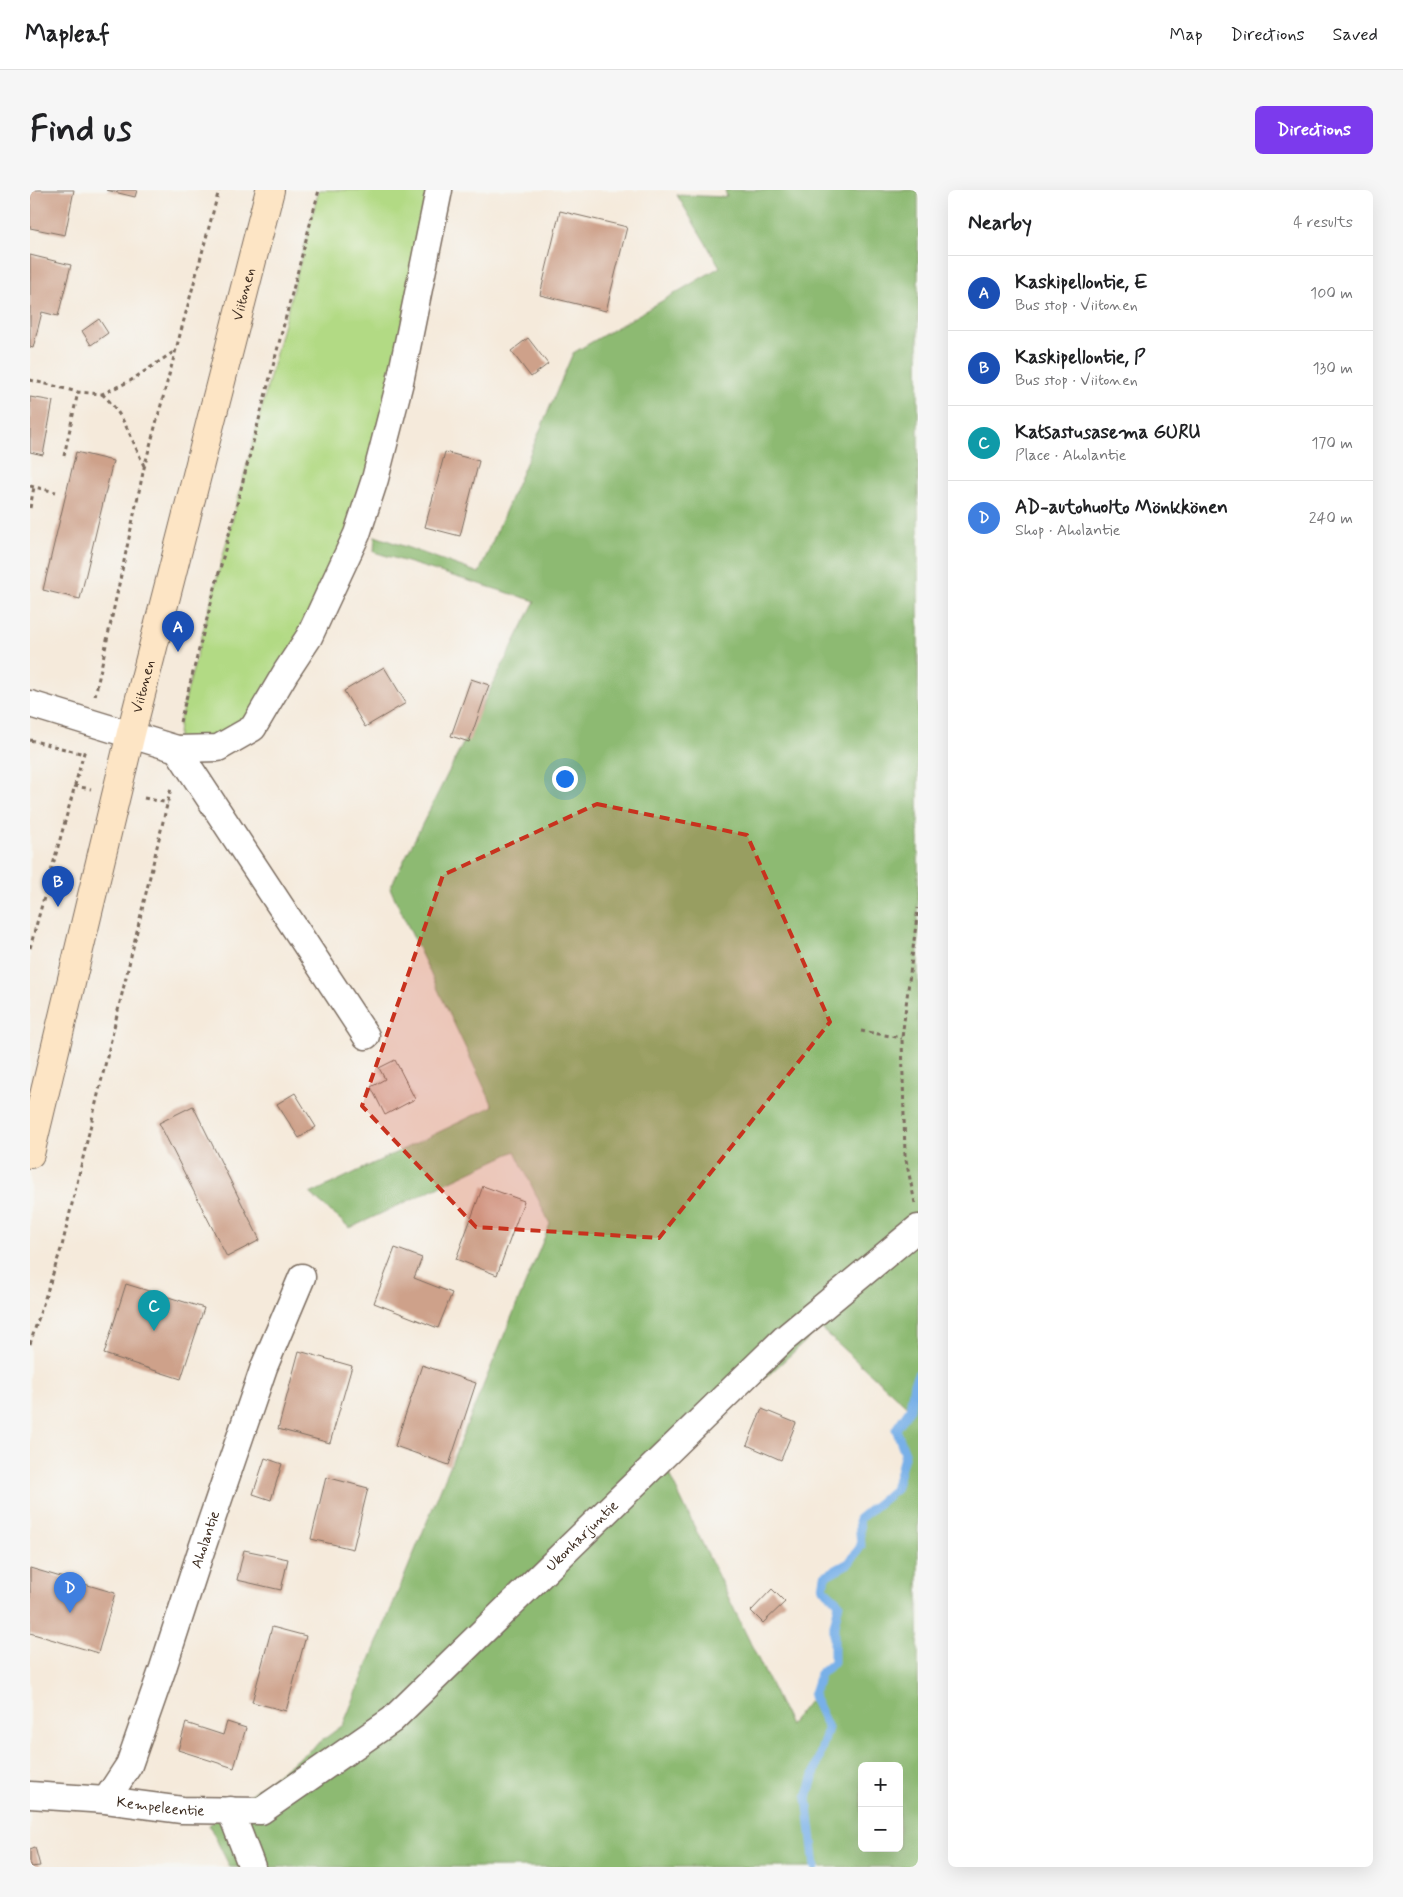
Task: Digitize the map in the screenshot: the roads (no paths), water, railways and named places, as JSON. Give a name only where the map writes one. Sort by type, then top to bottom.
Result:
[{"type":"main road","name":"Viitonen","points":[[30,1154],[131,733],[270,190]]},
{"type":"street","points":[[30,704],[131,733],[177,749],[218,748],[253,728],[309,637],[357,534],[375,479],[400,382],[439,190]]},
{"type":"street","points":[[177,749],[366,1036]]},
{"type":"street","name":"Ukonharjuntie","points":[[230,1810],[260,1811],[392,1720],[784,1339],[917,1219]]},
{"type":"street","name":"Aholantie","points":[[106,1800],[128,1765],[163,1668],[264,1367],[302,1277]]},
{"type":"street","name":"Kempeleentie","points":[[30,1795],[106,1800],[182,1810],[230,1810]]},
{"type":"street","points":[[230,1810],[252,1867]]},
{"type":"waterway","points":[[815,1867],[807,1798],[828,1728],[813,1696],[820,1674],[834,1662],[834,1626],[839,1603],[823,1588],[825,1576],[849,1563],[861,1546],[859,1519],[895,1490],[905,1453],[896,1429],[910,1409],[914,1383],[918,1374]]},
{"type":"place","name":"Kaskipellontie, E","points":[[178,652]]},
{"type":"place","name":"Kaskipellontie, P","points":[[58,907]]},
{"type":"place","name":"Katsastusasema GURU","points":[[154,1331]]},
{"type":"place","name":"AD-autohuolto Mönkkönen","points":[[70,1613]]}]
